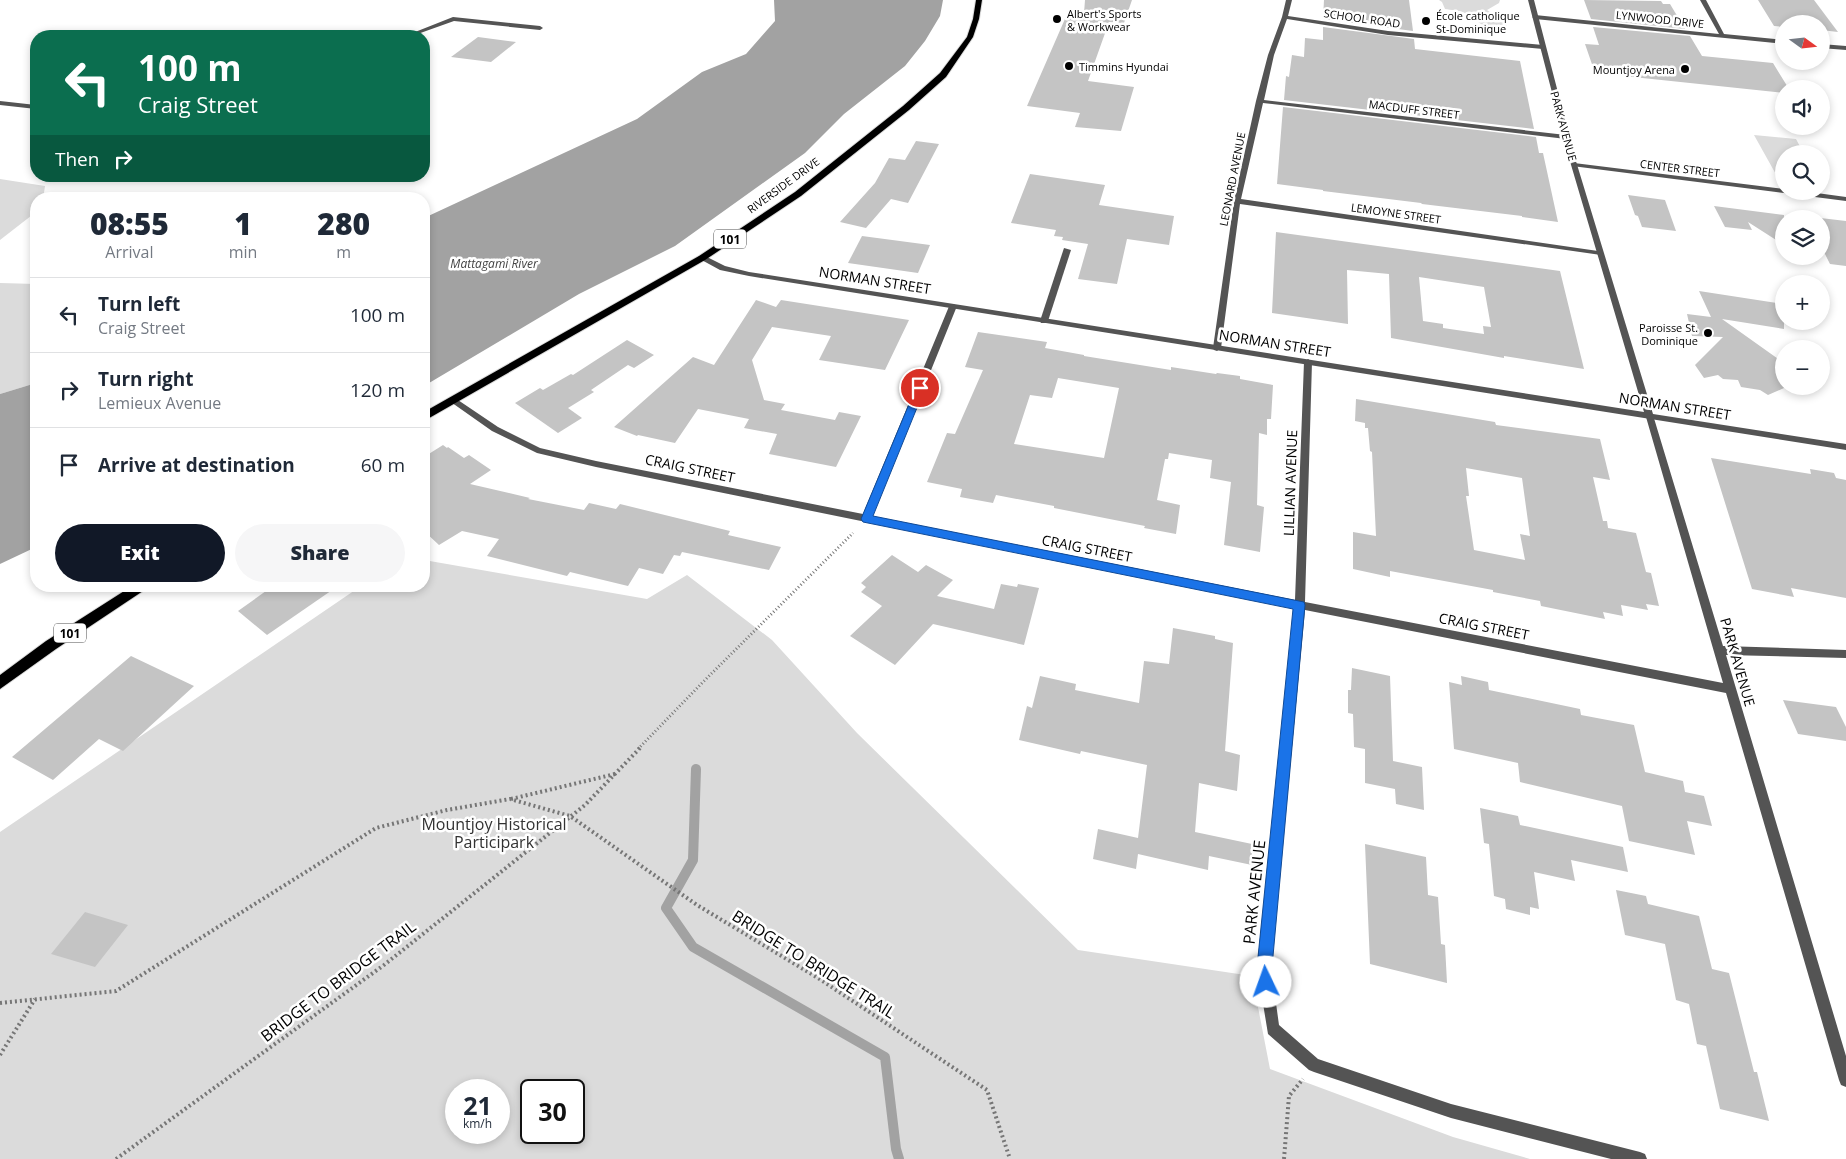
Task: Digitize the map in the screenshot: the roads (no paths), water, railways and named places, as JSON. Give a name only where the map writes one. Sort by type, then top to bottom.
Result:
[{"type":"main road","name":"RIVERSIDE DRIVE","points":[[430,413],[702,258],[798,194],[936,82],[958,56],[970,37],[976,20],[979,0]]},
{"type":"main road","name":"101","points":[[0,683],[51,645],[133,592]]},
{"type":"street","points":[[1285,17],[1289,0]]},
{"type":"street","name":"PARK AVENUE","points":[[1530,0],[1598,252],[1650,417],[1846,1080]]},
{"type":"street","points":[[1703,0],[1722,35]]},
{"type":"street","name":"SCHOOL ROAD","points":[[1285,17],[1388,33],[1543,47]]},
{"type":"street","name":"LEONARD AVENUE","points":[[1217,348],[1238,201],[1271,55],[1285,17]]},
{"type":"street","name":"LYNWOOD DRIVE","points":[[1535,17],[1775,41]]},
{"type":"street","points":[[424,30],[452,19],[540,28]]},
{"type":"street","points":[[1830,47],[1846,48]]},
{"type":"street","name":"MACDUFF STREET","points":[[1260,101],[1566,137]]},
{"type":"street","points":[[0,103],[30,106]]},
{"type":"street","name":"CENTER STREET","points":[[1574,165],[1775,190]]},
{"type":"street","name":"CENTER STREET","points":[[1830,197],[1846,199]]},
{"type":"street","name":"LEMOYNE STREET","points":[[1238,201],[1552,247],[1598,252]]},
{"type":"street","points":[[1044,321],[1067,250]]},
{"type":"street","name":"NORMAN STREET","points":[[702,258],[730,270],[1650,417],[1846,446]]},
{"type":"street","points":[[866,519],[953,306]]},
{"type":"street","name":"LILLIAN AVENUE","points":[[1300,605],[1308,362]]},
{"type":"street","name":"CRAIG STREET","points":[[452,400],[494,429],[537,450],[866,519],[1729,689]]},
{"type":"street","name":"PARK AVENUE","points":[[1300,605],[1264,967],[1273,1028],[1314,1065],[1451,1111],[1640,1159]]},
{"type":"street","points":[[1718,650],[1846,654]]},
{"type":"water","name":"Mattagami River","points":[[774,0],[943,0],[940,16],[925,41],[905,66],[844,114],[805,153],[675,246],[579,294],[430,382],[430,215],[637,119],[702,72],[746,54],[775,21]]},
{"type":"water","points":[[30,385],[30,550],[0,564],[0,394]]},
{"type":"waterway","points":[[696,769],[693,860],[666,908],[693,947],[885,1057],[896,1149],[899,1159]]},
{"type":"place","name":"Albert's Sports & Workwear","points":[[1057,19]]},
{"type":"place","name":"École catholique St-Dominique","points":[[1426,21]]},
{"type":"place","name":"Timmins Hyundai","points":[[1069,66]]},
{"type":"place","name":"Mountjoy Arena","points":[[1685,69]]},
{"type":"place","name":"Paroisse St. Dominique","points":[[1708,333]]},
{"type":"park label","name":"Mountjoy Historical Participark","points":[[494,833]]}]
